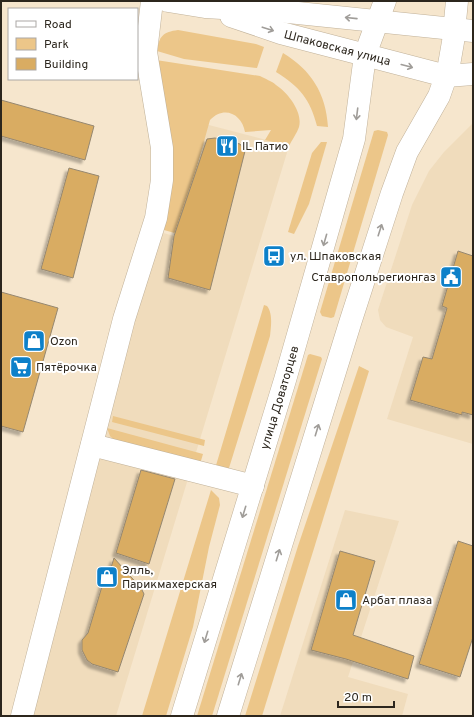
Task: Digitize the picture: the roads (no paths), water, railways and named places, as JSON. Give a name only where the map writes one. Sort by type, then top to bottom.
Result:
[{"type":"main road","points":[[22,716],[124,319],[156,218],[162,180],[162,148],[146,52],[152,1]]},
{"type":"main road","name":"Шпаковская улица","points":[[168,1],[205,7],[288,12],[473,31]]},
{"type":"main road","name":"улица Доваторцев","points":[[182,716],[285,380],[354,139],[362,76],[369,44],[384,5]]},
{"type":"main road","name":"Шпаковская улица","points":[[205,7],[443,86],[473,74]]},
{"type":"main road","points":[[228,716],[392,193],[407,152],[443,86],[450,58],[456,8]]},
{"type":"main road","points":[[92,445],[252,486]]},
{"type":"place","name":"IL Патио","points":[[227,146]]},
{"type":"place","name":"ул. Шпаковская","points":[[274,256]]},
{"type":"place","name":"Ставропольрегионгаз","points":[[451,277]]},
{"type":"place","name":"Ozon","points":[[34,341]]},
{"type":"place","name":"Пятёрочка","points":[[21,367]]},
{"type":"place","name":"Элль, Парикмахерская","points":[[107,577]]},
{"type":"place","name":"Арбат плаза","points":[[346,600]]}]
